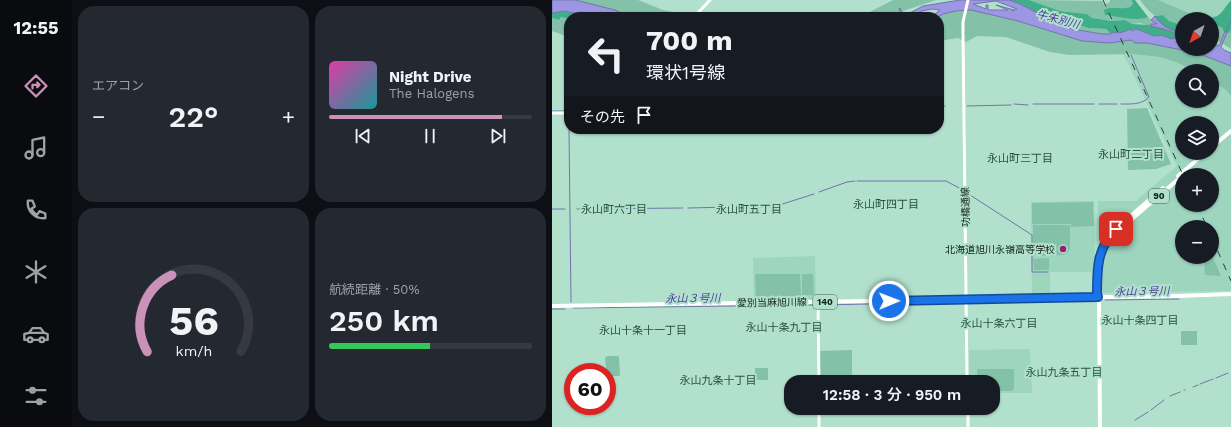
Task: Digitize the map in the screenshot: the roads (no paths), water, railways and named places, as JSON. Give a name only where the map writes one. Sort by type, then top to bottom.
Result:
[{"type":"main road","points":[[1220,142],[1231,131]]},
{"type":"main road","points":[[1220,142],[1231,134]]},
{"type":"main road","name":"90","points":[[1100,427],[1098,297],[1100,265],[1104,252],[1116,233],[1134,215],[1197,160]]},
{"type":"main road","name":"90","points":[[1192,168],[1201,160]]},
{"type":"main road","name":"90","points":[[1134,215],[1175,182]]},
{"type":"main road","name":"愛別当麻旭川線","points":[[552,306],[966,300],[1231,294]]},
{"type":"street","points":[[699,12],[710,0]]},
{"type":"street","name":"功橋通線","points":[[967,375],[963,33],[968,0]]},
{"type":"street","points":[[552,113],[564,113]]},
{"type":"street","points":[[818,302],[819,375]]},
{"type":"street","points":[[819,415],[820,427]]},
{"type":"street","points":[[968,415],[968,427]]},
{"type":"waterway","points":[[1226,32],[1231,20]]},
{"type":"waterway","points":[[1121,104],[1139,103],[1149,97],[1131,55]]},
{"type":"waterway","points":[[1014,104],[1028,105]]},
{"type":"waterway","points":[[1033,104],[1094,104]]},
{"type":"waterway","points":[[1099,104],[1117,104]]},
{"type":"waterway","points":[[967,106],[1011,105]]},
{"type":"waterway","points":[[552,111],[564,111]]},
{"type":"waterway","points":[[569,134],[571,302]]},
{"type":"waterway","points":[[819,192],[847,182],[855,181]]},
{"type":"waterway","points":[[857,181],[946,181],[963,190]]},
{"type":"waterway","points":[[967,193],[1032,235],[1032,272],[1048,272]]},
{"type":"waterway","points":[[735,207],[773,207],[814,194]]},
{"type":"waterway","points":[[688,208],[732,207]]},
{"type":"waterway","points":[[577,209],[683,208]]},
{"type":"waterway","points":[[552,209],[565,209]]},
{"type":"waterway","name":"永山３号川","points":[[1105,300],[1179,299]]},
{"type":"waterway","name":"永山３号川","points":[[968,302],[1093,300]]},
{"type":"waterway","name":"永山３号川","points":[[822,305],[964,302]]},
{"type":"waterway","name":"永山３号川","points":[[573,308],[814,305]]},
{"type":"waterway","name":"永山３号川","points":[[552,309],[565,309]]},
{"type":"waterway","points":[[1216,378],[1228,373]]},
{"type":"waterway","points":[[1200,384],[1213,379]]},
{"type":"waterway","points":[[1193,387],[1198,385]]},
{"type":"waterway","points":[[1170,396],[1180,392]]},
{"type":"waterway","points":[[1151,410],[1164,400]]},
{"type":"waterway","points":[[1135,420],[1148,412]]},
{"type":"railway","points":[[1103,0],[1180,168]]},
{"type":"railway","points":[[1200,212],[1204,220]]},
{"type":"railway","points":[[1219,254],[1231,281]]},
{"type":"place","name":"北海道旭川永嶺高等学校","points":[[1063,249]]},
{"type":"district","name":"永山町二丁目","points":[[1131,154]]},
{"type":"district","name":"永山町三丁目","points":[[1020,158]]},
{"type":"district","name":"永山町四丁目","points":[[886,204]]},
{"type":"district","name":"永山町六丁目","points":[[614,209]]},
{"type":"district","name":"永山町五丁目","points":[[749,209]]},
{"type":"district","name":"永山十条四丁目","points":[[1140,320]]},
{"type":"district","name":"永山十条六丁目","points":[[999,323]]},
{"type":"district","name":"永山十条九丁目","points":[[784,327]]},
{"type":"district","name":"永山十条十一丁目","points":[[643,330]]},
{"type":"district","name":"永山九条五丁目","points":[[1064,372]]},
{"type":"district","name":"永山九条十丁目","points":[[718,380]]},
{"type":"water label","name":"牛朱別川","points":[[1058,19]]}]
